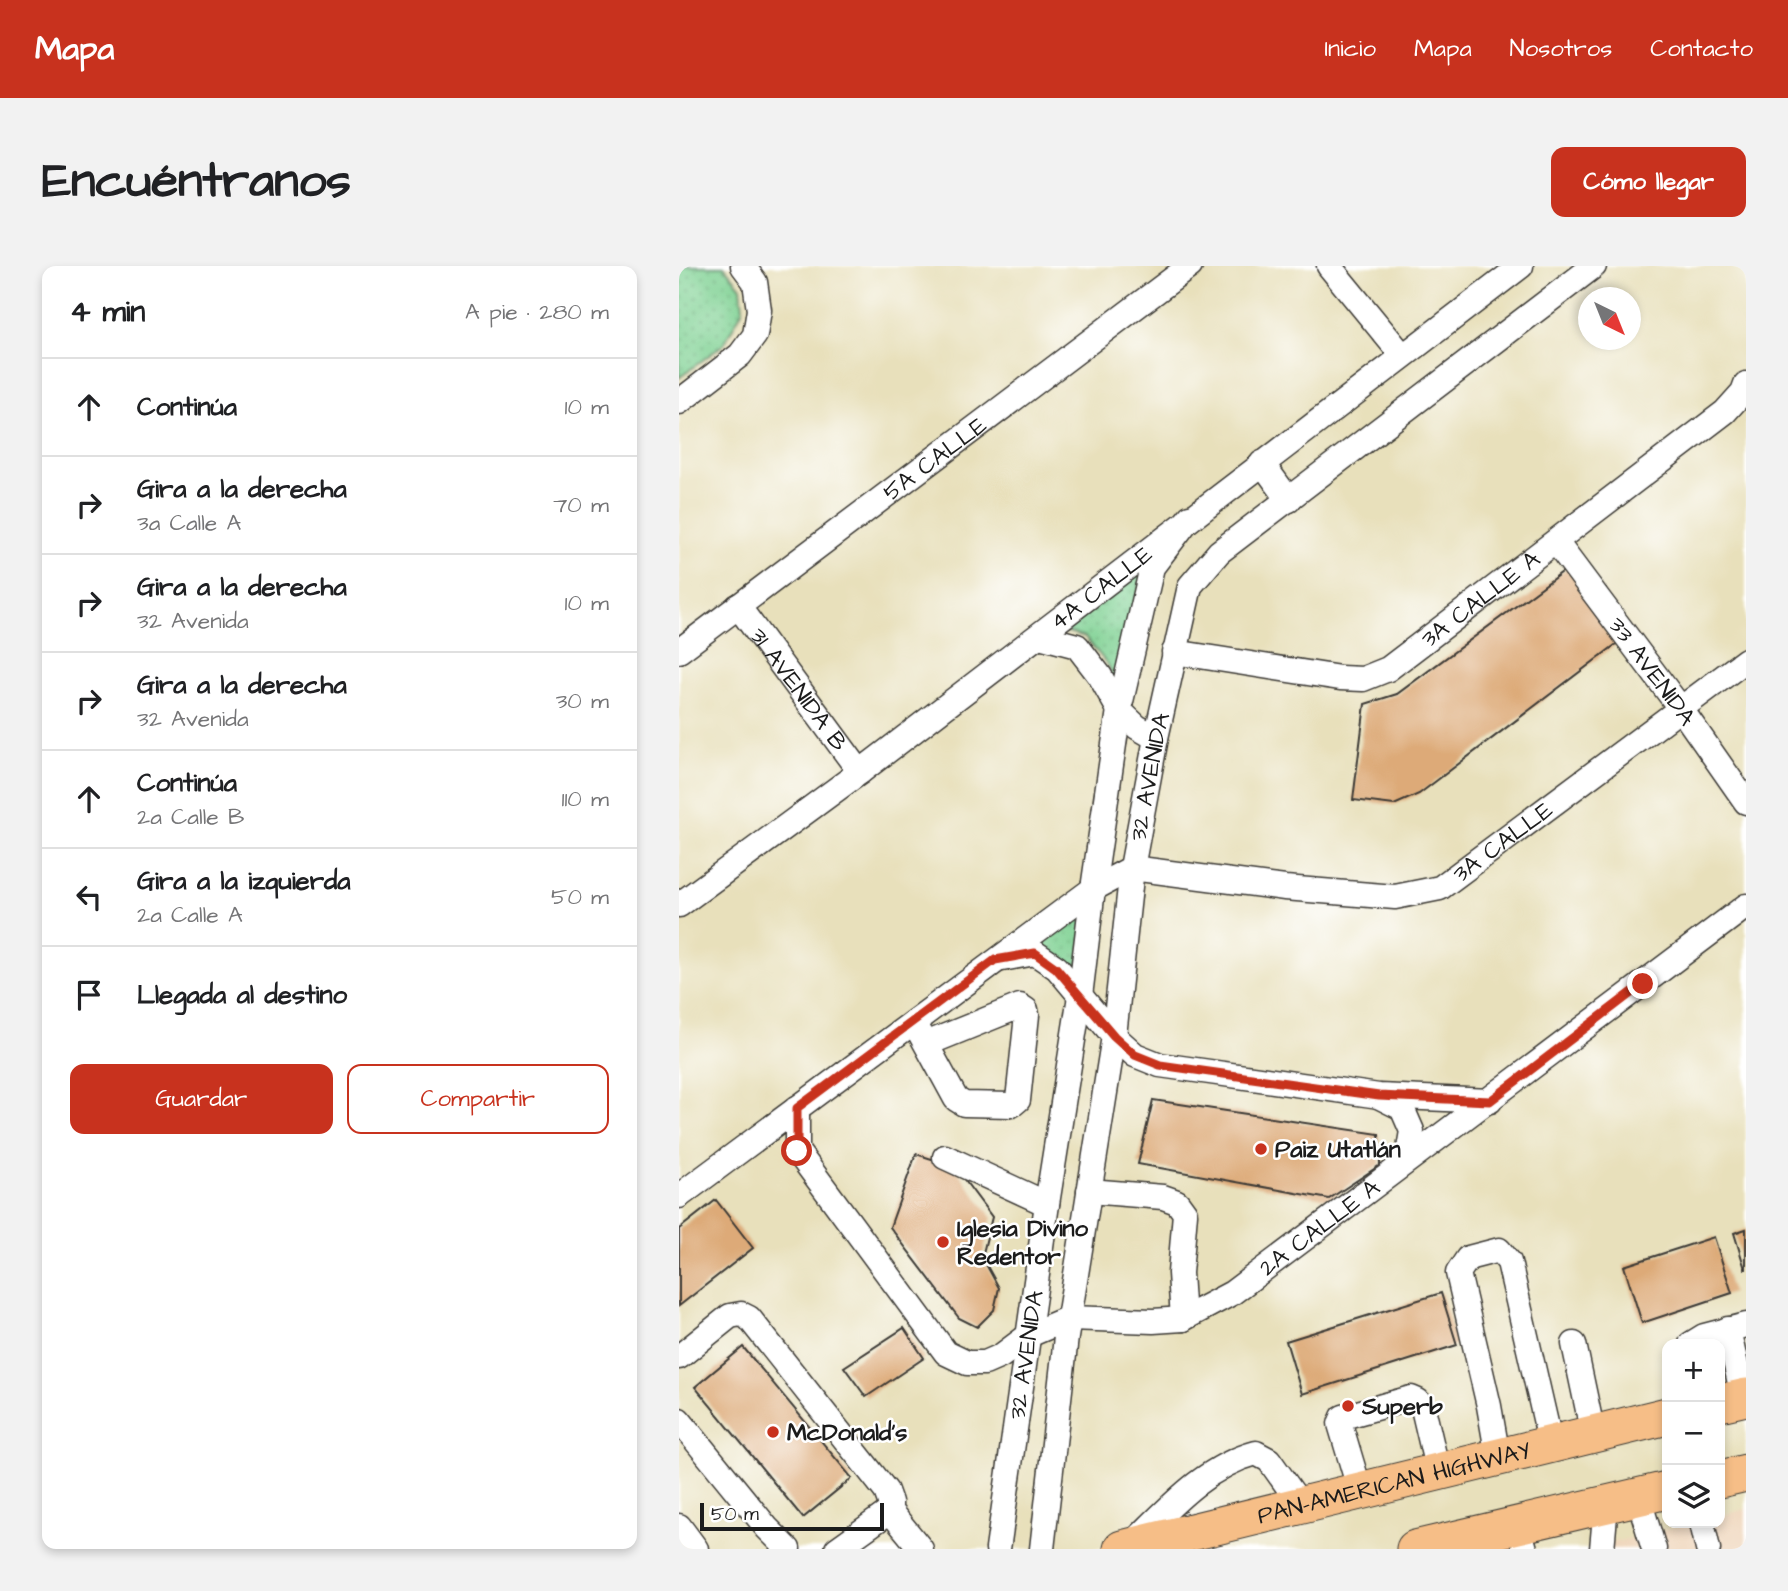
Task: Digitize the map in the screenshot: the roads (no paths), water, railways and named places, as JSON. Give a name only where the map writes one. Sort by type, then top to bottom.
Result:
[{"type":"highway","name":"PAN-AMERICAN HIGHWAY","points":[[1125,1548],[1662,1417]]},
{"type":"highway","points":[[1422,1548],[1521,1536],[1637,1497]]},
{"type":"street","points":[[679,402],[740,355],[755,335],[759,310],[755,282],[743,266]]},
{"type":"street","name":"5A CALLE","points":[[679,651],[1190,266]]},
{"type":"street","points":[[1329,266],[1402,355]]},
{"type":"street","name":"4A CALLE","points":[[679,905],[860,772],[1521,266]]},
{"type":"street","points":[[1262,463],[1289,500],[1594,266]]},
{"type":"street","name":"3A CALLE A","points":[[1174,652],[1340,678],[1363,679],[1388,669],[1725,412],[1745,388]]},
{"type":"street","name":"32 AVENIDA","points":[[1042,1549],[1069,1318],[1114,1036],[1132,868],[1174,652],[1190,586],[1219,552],[1289,500]]},
{"type":"street","name":"32 AVENIDA","points":[[998,1549],[1047,1204],[1080,996],[1119,710],[1152,567],[1190,517]]},
{"type":"street","name":"33 AVENIDA","points":[[1556,542],[1681,709],[1746,803]]},
{"type":"street","name":"31 AVENIDA B","points":[[738,606],[860,772]]},
{"type":"street","points":[[1039,636],[1077,646],[1100,676],[1119,710],[1137,727],[1156,738]]},
{"type":"street","name":"3A CALLE","points":[[1132,868],[1285,888],[1395,897],[1440,888],[1746,660]]},
{"type":"street","points":[[679,1196],[1093,889],[1132,868]]},
{"type":"street","name":"2A CALLE A","points":[[797,1151],[946,1353],[967,1363],[985,1363],[1001,1356],[1029,1335],[1069,1318],[1153,1321],[1183,1319],[1232,1293],[1746,906]]},
{"type":"street","points":[[995,960],[1035,953],[1056,968],[1114,1036],[1135,1055],[1160,1065],[1379,1096],[1490,1101]]},
{"type":"street","points":[[914,1022],[926,1044],[956,1099],[964,1104],[1012,1105],[1018,1100],[1027,1015],[1020,1006],[926,1044]]},
{"type":"street","points":[[1379,1096],[1402,1108],[1412,1131],[1408,1156],[1391,1173]]},
{"type":"street","points":[[750,1144],[797,1151],[797,1108]]},
{"type":"street","points":[[945,1157],[1047,1204]]},
{"type":"street","points":[[1089,1191],[1163,1197],[1177,1202],[1185,1213],[1180,1273],[1183,1319]]},
{"type":"street","points":[[1497,1457],[1489,1406],[1458,1273],[1468,1258],[1499,1250],[1509,1262],[1551,1445]]},
{"type":"street","points":[[679,1357],[730,1316],[741,1314],[749,1318],[886,1491],[890,1511],[921,1549]]},
{"type":"street","points":[[1699,1339],[1737,1327],[1736,1399]]},
{"type":"street","points":[[1574,1344],[1593,1434]]},
{"type":"street","points":[[1360,1491],[1340,1424],[1343,1418],[1411,1398],[1418,1401],[1423,1408],[1438,1472]]},
{"type":"street","points":[[679,1420],[767,1528],[788,1549]]},
{"type":"street","points":[[1125,1548],[1192,1486],[1241,1457],[1256,1453],[1269,1460],[1301,1505]]},
{"type":"street","points":[[1602,1549],[1637,1497]]},
{"type":"street","points":[[1637,1497],[1654,1549]]},
{"type":"street","points":[[837,1549],[890,1511]]},
{"type":"street","points":[[679,1526],[696,1549]]},
{"type":"street","points":[[1703,1528],[1708,1549]]},
{"type":"place","name":"Paiz Utatlán","points":[[1261,1149]]},
{"type":"place","name":"Iglesia Divino Redentor","points":[[943,1242]]},
{"type":"place","name":"Superb","points":[[1348,1406]]},
{"type":"place","name":"McDonald's","points":[[773,1432]]}]
